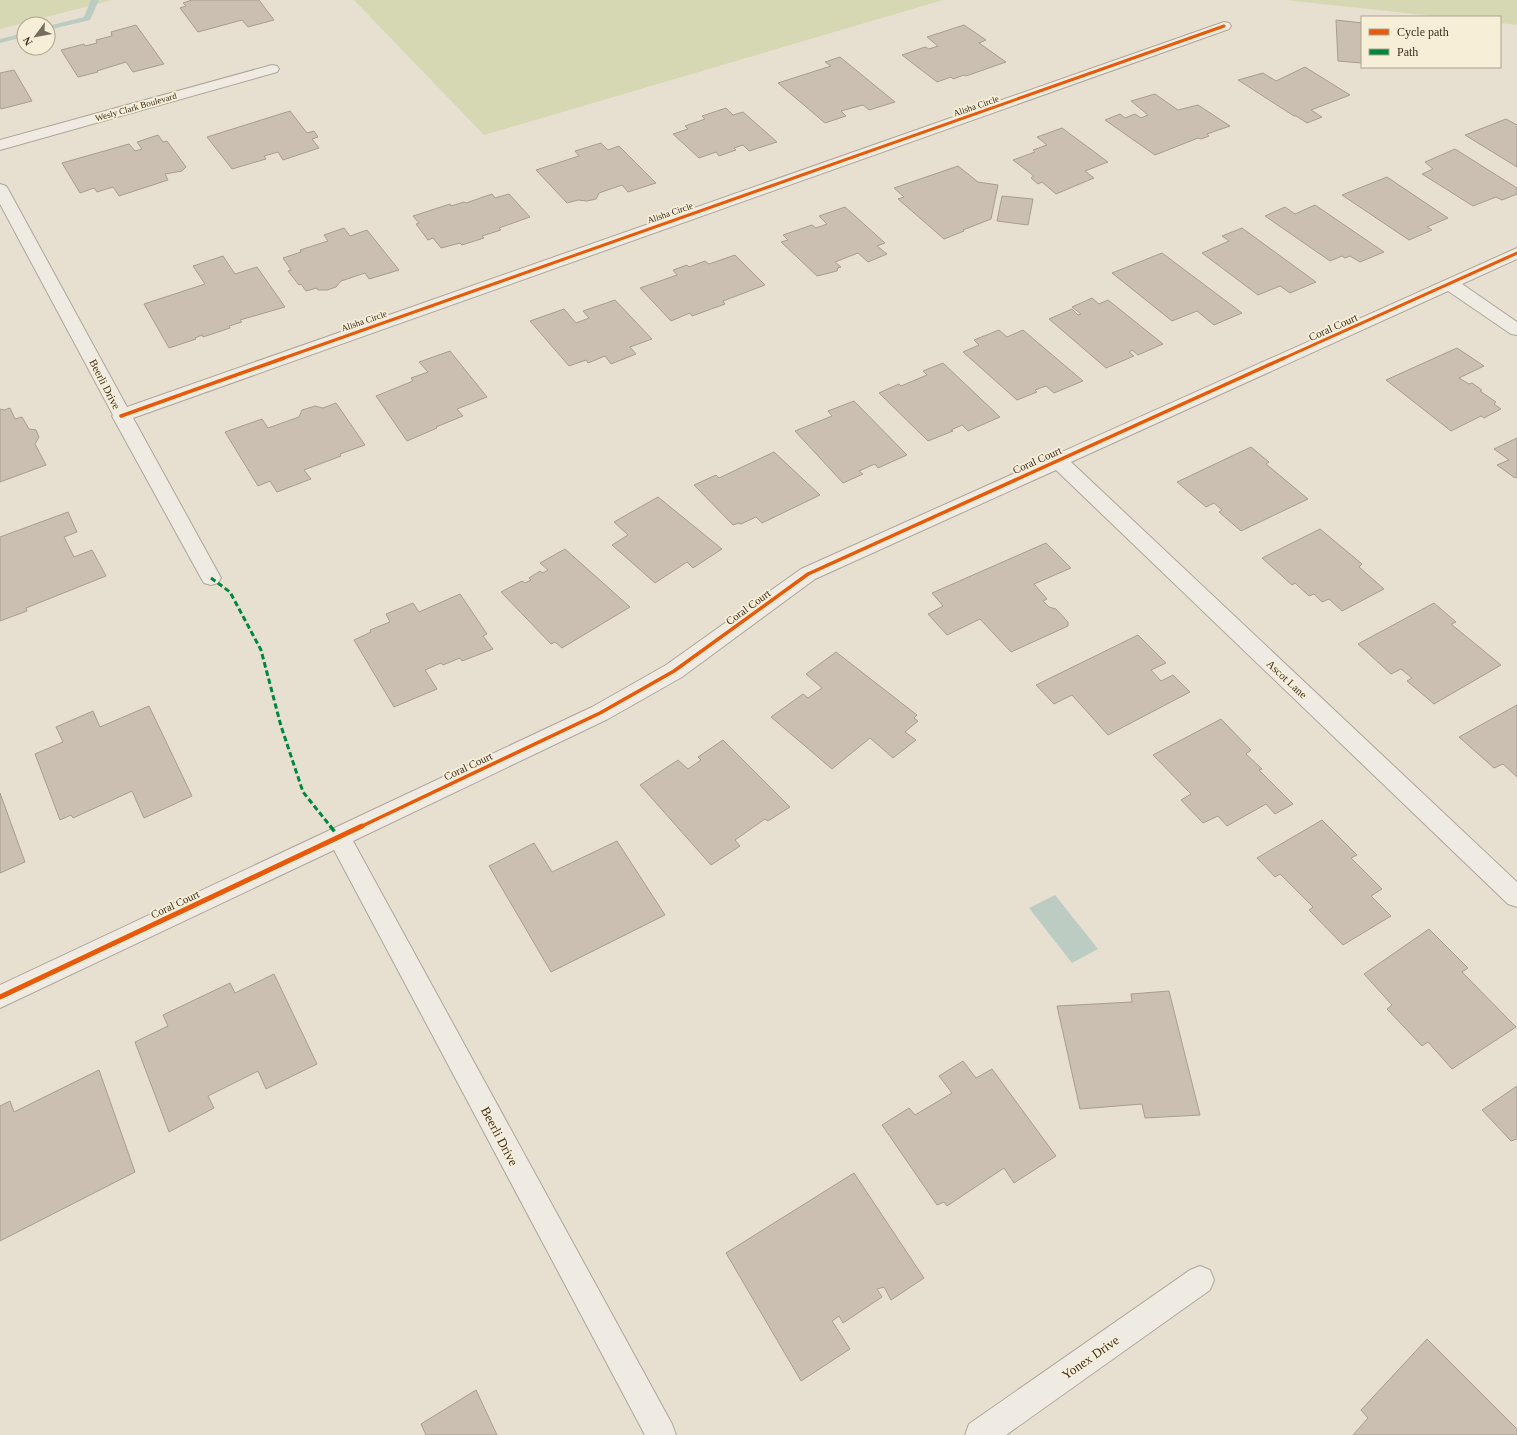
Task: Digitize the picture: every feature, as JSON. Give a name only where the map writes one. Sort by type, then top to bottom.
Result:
[{"type":"street","name":"Alisha Circle","points":[[121,416],[1224,26]]},
{"type":"street","name":"Wesly Clark Boulevard","points":[[0,145],[272,69]]},
{"type":"street","name":"Beerli Drive","points":[[0,189],[121,416],[211,578]]},
{"type":"street","name":"Coral Court","points":[[0,997],[600,713],[674,671],[808,574],[1517,253]]},
{"type":"street","points":[[1450,284],[1517,330]]},
{"type":"street","name":"Ascot Lane","points":[[1058,461],[1517,897]]},
{"type":"street","name":"Beerli Drive","points":[[339,837],[661,1435]]},
{"type":"street","name":"Yonex Drive","points":[[980,1435],[1200,1280]]},
{"type":"green space","points":[[0,0],[112,0],[50,16],[16,16],[16,25],[0,29]]},
{"type":"green space","points":[[354,0],[943,0],[484,135]]},
{"type":"green space","points":[[1285,0],[1517,0],[1517,25],[1501,23],[1501,16],[1434,16]]},
{"type":"shaded area","points":[[1055,895],[1098,949],[1072,963],[1029,908]]},
{"type":"building","points":[[192,0],[259,0],[274,20],[248,27],[242,20],[198,32],[180,8],[186,6],[183,3]]},
{"type":"building","points":[[1336,20],[1361,23],[1361,63],[1338,61]]},
{"type":"building","points":[[136,25],[164,64],[133,72],[126,62],[78,77],[61,50],[84,44],[85,46],[97,43],[96,40],[112,36],[111,32]]},
{"type":"building","points":[[964,25],[986,40],[979,43],[1006,62],[966,76],[964,75],[953,79],[951,77],[937,82],[902,55],[925,47],[929,49],[938,46],[927,37]]},
{"type":"building","points":[[840,57],[895,102],[869,110],[863,105],[841,111],[846,116],[825,123],[778,83],[831,66],[825,62]]},
{"type":"building","points":[[1305,67],[1350,95],[1311,110],[1322,117],[1307,123],[1238,80],[1263,73],[1276,81]]},
{"type":"building","points":[[14,70],[32,101],[1,109],[0,73]]},
{"type":"building","points":[[1155,94],[1178,110],[1198,105],[1230,126],[1207,134],[1209,136],[1201,139],[1198,138],[1155,155],[1105,120],[1120,114],[1125,118],[1135,114],[1141,118],[1148,115],[1131,101]]},
{"type":"building","points":[[726,108],[733,115],[743,112],[777,142],[749,151],[743,145],[734,148],[736,150],[719,156],[716,152],[699,158],[673,134],[688,129],[685,126],[705,119],[702,116]]},
{"type":"building","points":[[290,111],[307,133],[314,131],[318,137],[312,139],[319,148],[283,160],[278,152],[264,156],[266,159],[232,169],[207,137]]},
{"type":"building","points":[[1506,119],[1517,125],[1517,167],[1465,135]]},
{"type":"building","points":[[1062,128],[1108,162],[1085,171],[1094,178],[1056,194],[1042,182],[1038,184],[1031,178],[1034,176],[1013,160],[1035,152],[1033,150],[1047,145],[1037,137]]},
{"type":"building","points":[[158,135],[163,142],[167,141],[186,167],[182,171],[165,174],[168,180],[119,196],[113,187],[97,192],[94,188],[80,193],[62,163],[129,144],[135,151],[142,149],[137,142]]},
{"type":"building","points":[[601,143],[608,150],[619,146],[656,183],[628,192],[622,185],[599,193],[596,199],[587,201],[578,200],[567,203],[536,170],[579,156],[575,151]]},
{"type":"building","points":[[1455,149],[1517,188],[1517,194],[1502,200],[1496,197],[1473,206],[1422,174],[1433,169],[1425,162]]},
{"type":"building","points":[[958,166],[978,182],[998,185],[991,219],[944,239],[898,199],[904,197],[894,188]]},
{"type":"building","points":[[1387,177],[1448,218],[1427,227],[1432,230],[1409,240],[1342,195]]},
{"type":"building","points":[[492,194],[495,198],[509,194],[530,217],[499,228],[501,230],[482,236],[484,238],[462,245],[460,243],[441,248],[433,238],[428,240],[416,224],[419,223],[413,216],[450,204],[451,206],[464,202],[466,203]]},
{"type":"building","points":[[1002,196],[1033,199],[1028,225],[997,221]]},
{"type":"building","points":[[1315,205],[1384,252],[1360,262],[1350,256],[1345,258],[1342,256],[1330,261],[1265,216],[1285,207],[1295,214]]},
{"type":"building","points":[[845,207],[885,243],[877,246],[887,254],[868,262],[858,253],[835,262],[841,267],[838,268],[837,271],[817,276],[781,242],[788,240],[783,235],[812,225],[816,228],[827,224],[819,216]]},
{"type":"building","points":[[344,228],[350,236],[367,230],[399,270],[369,279],[365,273],[341,281],[336,287],[327,290],[318,290],[317,288],[306,291],[288,271],[291,270],[283,258],[301,252],[300,250],[328,241],[324,235]]},
{"type":"building","points":[[1242,228],[1316,282],[1290,293],[1280,286],[1258,295],[1202,253],[1229,241],[1222,236]]},
{"type":"building","points":[[1162,253],[1242,313],[1214,325],[1197,311],[1172,321],[1112,273]]},
{"type":"building","points":[[735,255],[765,285],[723,301],[725,304],[692,316],[690,313],[671,321],[640,288],[677,275],[673,270],[687,265],[689,267],[705,261],[709,264]]},
{"type":"building","points":[[223,256],[235,274],[257,267],[285,307],[240,320],[242,322],[229,326],[230,328],[203,337],[202,335],[195,338],[196,339],[169,348],[144,304],[205,284],[193,266]]},
{"type":"building","points":[[1092,298],[1099,304],[1108,300],[1163,344],[1138,355],[1132,350],[1129,352],[1134,356],[1106,368],[1049,319],[1072,309],[1078,315],[1081,314],[1072,307]]},
{"type":"building","points":[[615,300],[652,339],[630,347],[636,354],[611,364],[605,356],[588,363],[586,360],[569,366],[530,321],[564,309],[576,323],[589,318],[583,311]]},
{"type":"building","points":[[999,330],[1007,337],[1023,330],[1083,381],[1054,393],[1046,386],[1035,390],[1037,392],[1017,400],[963,352],[979,345],[974,340]]},
{"type":"building","points":[[1457,348],[1484,366],[1459,378],[1469,384],[1472,383],[1482,390],[1480,391],[1496,402],[1494,404],[1501,409],[1484,418],[1481,416],[1451,431],[1386,380]]},
{"type":"building","points":[[450,351],[487,397],[457,409],[463,416],[407,441],[376,396],[413,381],[411,378],[428,372],[419,362]]},
{"type":"building","points":[[943,363],[1000,417],[968,431],[962,425],[951,430],[953,431],[928,441],[879,393],[899,384],[901,386],[927,375],[923,371]]},
{"type":"building","points":[[854,401],[907,455],[878,468],[875,464],[859,471],[863,474],[843,483],[795,431],[832,416],[828,411]]},
{"type":"building","points":[[336,403],[365,445],[304,470],[311,479],[277,492],[270,481],[258,486],[225,432],[262,419],[268,428],[299,417],[302,410],[315,406],[323,408]]},
{"type":"building","points":[[10,408],[15,419],[22,417],[29,429],[36,430],[39,437],[35,444],[46,465],[0,482],[0,409],[4,410]]},
{"type":"building","points":[[1517,438],[1517,477],[1515,478],[1497,465],[1509,460],[1494,449]]},
{"type":"building","points":[[1251,447],[1269,462],[1266,464],[1308,499],[1241,531],[1219,512],[1222,510],[1214,503],[1206,507],[1177,482]]},
{"type":"building","points":[[774,452],[820,495],[762,523],[756,517],[741,524],[739,523],[733,525],[694,485],[716,475],[719,478]]},
{"type":"building","points":[[658,497],[722,549],[693,568],[687,562],[655,583],[612,545],[628,535],[614,522]]},
{"type":"building","points":[[68,512],[77,532],[64,537],[74,557],[92,550],[106,576],[26,608],[27,611],[0,621],[0,537]]},
{"type":"building","points":[[1320,529],[1362,564],[1359,567],[1384,589],[1342,611],[1329,599],[1322,602],[1314,594],[1309,596],[1295,583],[1292,585],[1262,558]]},
{"type":"building","points":[[1046,543],[1071,568],[1034,584],[1047,599],[1043,601],[1049,607],[1056,609],[1068,622],[1068,626],[1011,652],[980,619],[947,635],[928,614],[943,606],[932,593]]},
{"type":"building","points":[[565,549],[630,607],[562,648],[555,642],[551,644],[501,592],[522,581],[525,583],[531,580],[529,578],[540,571],[543,573],[548,570],[540,563]]},
{"type":"building","points":[[460,594],[487,634],[483,636],[493,649],[462,661],[460,658],[443,665],[441,663],[425,670],[437,689],[394,707],[354,640],[371,632],[370,630],[390,622],[386,614],[413,603],[419,612]]},
{"type":"building","points":[[1434,603],[1456,622],[1451,624],[1501,665],[1434,704],[1407,681],[1412,678],[1401,669],[1391,674],[1358,644]]},
{"type":"building","points":[[1138,635],[1166,663],[1151,670],[1161,681],[1173,675],[1190,692],[1108,735],[1072,695],[1054,704],[1036,685]]},
{"type":"building","points":[[836,652],[917,715],[914,718],[918,721],[905,732],[916,740],[893,758],[870,738],[832,769],[771,717],[803,694],[808,698],[822,688],[806,674]]},
{"type":"building","points":[[1517,705],[1517,777],[1503,764],[1494,768],[1459,737]]},
{"type":"building","points":[[149,706],[192,796],[144,818],[132,791],[73,818],[71,815],[60,820],[35,754],[63,742],[56,727],[93,711],[100,727]]},
{"type":"building","points":[[1221,719],[1251,750],[1246,754],[1262,769],[1259,770],[1293,804],[1275,814],[1266,804],[1227,826],[1218,816],[1203,823],[1181,800],[1191,794],[1153,755]]},
{"type":"building","points":[[723,740],[790,807],[768,821],[765,819],[735,840],[740,846],[711,865],[640,785],[678,760],[688,769],[701,760],[698,757]]},
{"type":"building","points":[[0,793],[25,862],[0,873]]},
{"type":"building","points":[[1322,820],[1357,855],[1351,858],[1382,889],[1371,896],[1391,916],[1343,945],[1309,910],[1313,907],[1280,874],[1275,877],[1257,858]]},
{"type":"building","points":[[617,841],[665,915],[551,972],[489,866],[534,843],[552,872]]},
{"type":"building","points":[[1429,929],[1468,968],[1462,972],[1516,1027],[1452,1069],[1428,1042],[1422,1046],[1387,1009],[1392,1005],[1364,974]]},
{"type":"building","points":[[274,974],[317,1064],[266,1089],[258,1071],[208,1096],[214,1108],[169,1132],[135,1042],[168,1026],[163,1015],[230,983],[235,993]]},
{"type":"building","points":[[1169,991],[1200,1115],[1145,1118],[1142,1104],[1080,1109],[1057,1006],[1132,1002],[1131,994]]},
{"type":"building","points":[[963,1061],[976,1078],[992,1069],[1056,1156],[1014,1183],[1004,1168],[947,1206],[944,1202],[937,1205],[882,1125],[909,1108],[915,1115],[952,1093],[939,1076]]},
{"type":"building","points":[[99,1070],[135,1172],[0,1241],[0,1106],[10,1101],[14,1112]]},
{"type":"building","points":[[1517,1086],[1517,1139],[1511,1141],[1482,1110]]},
{"type":"building","points":[[854,1173],[924,1278],[891,1300],[884,1287],[877,1289],[882,1297],[843,1323],[839,1316],[832,1321],[850,1349],[801,1381],[726,1253]]},
{"type":"building","points":[[1427,1339],[1517,1429],[1517,1435],[1353,1435],[1368,1418],[1361,1410]]},
{"type":"building","points":[[476,1390],[497,1435],[426,1435],[421,1424]]},
{"type":"waterway","points":[[56,26],[87,18],[95,0]]},
{"type":"waterway","points":[[0,41],[16,37]]},
{"type":"marked path","points":[[211,578],[230,592],[261,650],[281,726],[303,792],[339,837]]},
{"type":"cycle path","points":[[121,416],[1224,26]]},
{"type":"cycle path","points":[[0,997],[600,713],[674,671],[808,574],[1517,253]]}]
